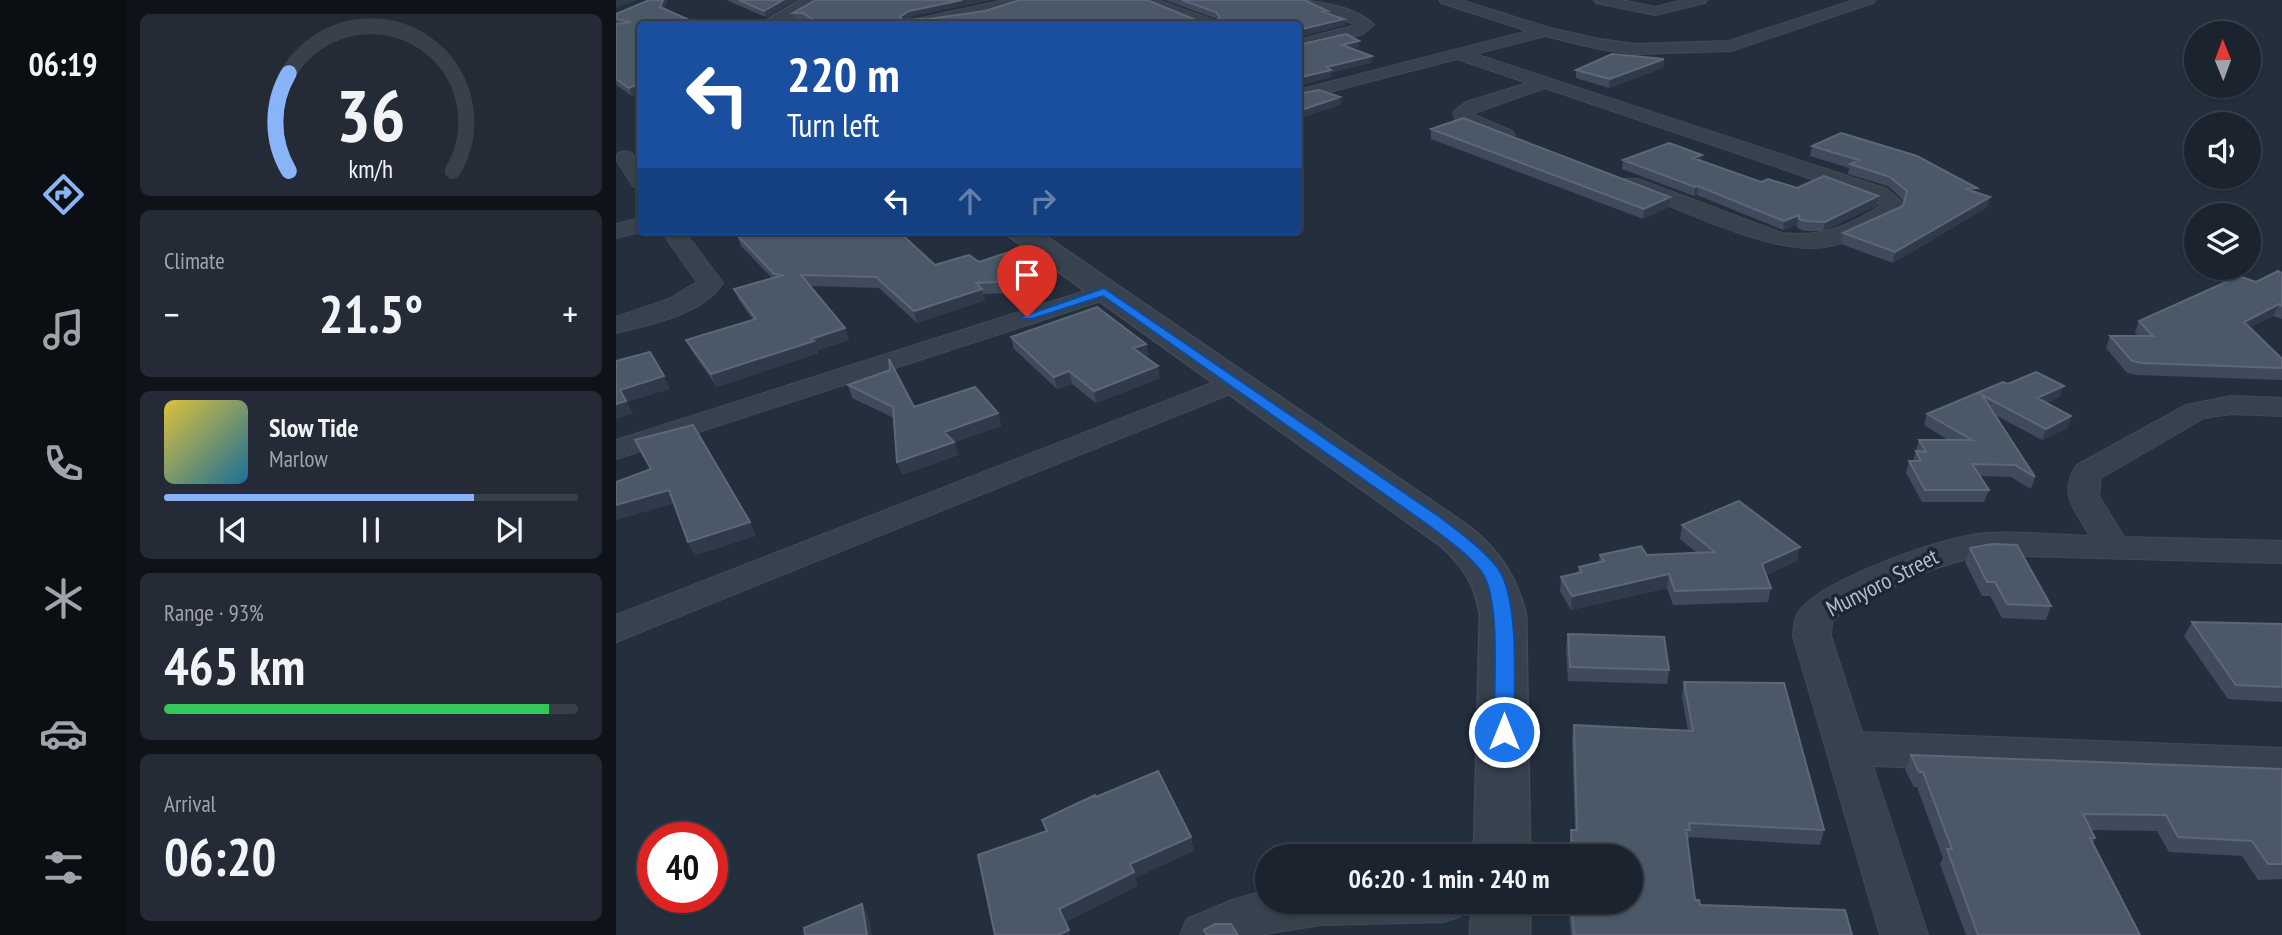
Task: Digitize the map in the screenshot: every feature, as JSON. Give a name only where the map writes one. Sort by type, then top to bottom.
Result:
[{"type":"street","points":[[775,21],[814,0]]},
{"type":"street","points":[[931,21],[991,9],[1019,0]]},
{"type":"street","points":[[1145,0],[1203,21]]},
{"type":"street","points":[[1299,0],[1358,19],[1366,25],[1358,31],[1302,44]]},
{"type":"street","points":[[1446,0],[1545,31],[1599,44],[1636,49],[1709,49],[1731,46],[1868,0]]},
{"type":"street","points":[[1601,0],[1635,9],[1655,10],[1700,0]]},
{"type":"street","points":[[914,21],[908,14],[915,6]]},
{"type":"street","points":[[1302,93],[1545,31]]},
{"type":"street","points":[[1456,53],[1879,194],[1892,204],[1891,209],[1833,241],[1792,242],[1612,176]]},
{"type":"street","points":[[1332,70],[1355,79]]},
{"type":"street","points":[[1522,141],[1471,122],[1463,117],[1462,112],[1472,106],[1544,83]]},
{"type":"street","points":[[627,156],[637,176]]},
{"type":"street","points":[[616,231],[637,226]]},
{"type":"street","points":[[616,326],[651,316],[692,299],[711,283],[675,235]]},
{"type":"street","points":[[1026,235],[1456,537],[1490,571],[1498,590],[1503,615],[1502,844]]},
{"type":"street","points":[[616,450],[1104,292]]},
{"type":"street","points":[[616,629],[1236,382]]},
{"type":"street","points":[[2113,546],[2083,496],[2083,482],[2088,472],[2196,411],[2231,405],[2282,407]]},
{"type":"street","name":"Munyoro Street","points":[[1904,935],[1812,636],[1814,618],[1827,605],[1931,554],[1958,546],[2113,546],[2282,552]]},
{"type":"street","points":[[1846,748],[2282,765]]},
{"type":"street","points":[[1204,935],[1255,913]]},
{"type":"street","points":[[1500,935],[1501,914]]},
{"type":"building","points":[[649,0],[663,0],[660,7],[691,21],[637,21],[637,84],[629,88],[616,79],[616,24],[631,22],[616,19],[616,14]]},
{"type":"building","points":[[739,0],[783,0],[764,11]]},
{"type":"building","points":[[816,0],[962,0],[909,11],[900,17],[902,20],[985,11],[1020,0],[1147,0],[1196,20],[1217,20],[1220,18],[1216,12],[1182,0],[1304,0],[1328,11],[1323,12],[1344,19],[1302,29],[1302,21],[815,21],[803,13],[793,13]]},
{"type":"building","points":[[1346,34],[1359,41],[1342,45],[1372,56],[1327,67],[1331,70],[1302,77],[1302,44]]},
{"type":"building","points":[[1612,54],[1664,59],[1610,79],[1576,70]]},
{"type":"building","points":[[1319,90],[1340,97],[1302,110],[1302,93]]},
{"type":"building","points":[[1463,118],[1670,197],[1644,209],[1431,129]]},
{"type":"building","points":[[1841,133],[1917,156],[1977,188],[1966,189],[1990,197],[1895,252],[1843,233],[1903,206],[1907,191],[1890,177],[1850,164],[1859,160],[1812,146]]},
{"type":"building","points":[[1669,143],[1702,155],[1693,158],[1761,182],[1768,179],[1797,188],[1824,176],[1878,196],[1825,222],[1806,221],[1799,219],[1799,215],[1784,221],[1698,186],[1623,160]]},
{"type":"building","points":[[737,235],[902,235],[935,265],[969,255],[979,262],[1018,249],[1042,280],[976,283],[982,289],[914,311],[876,277],[801,275],[845,328],[811,339],[814,341],[711,374],[686,340],[756,319],[734,289],[784,275],[774,274]]},
{"type":"building","points":[[2278,271],[2282,273],[2282,306],[2279,304],[2244,322],[2282,359],[2282,368],[2142,363],[2132,361],[2110,336],[2153,336],[2139,321],[2230,280],[2256,282]]},
{"type":"building","points":[[1097,307],[1146,344],[1133,348],[1158,366],[1094,391],[1069,371],[1054,377],[1011,337]]},
{"type":"building","points":[[650,352],[664,376],[620,390],[626,401],[616,404],[616,361]]},
{"type":"building","points":[[889,359],[914,407],[975,387],[998,413],[944,432],[954,442],[897,462],[893,407],[848,385],[890,370]]},
{"type":"building","points":[[2036,372],[2064,386],[2037,398],[2071,416],[2046,429],[1982,395],[2035,477],[2015,465],[1972,464],[1989,490],[1925,490],[1909,461],[1921,461],[1916,451],[1926,452],[1919,440],[1972,440],[1927,414],[2003,382],[2008,384]]},
{"type":"building","points":[[693,425],[750,522],[688,542],[669,490],[616,505],[616,482],[651,469],[635,440]]},
{"type":"building","points":[[1739,501],[1800,547],[1762,564],[1771,588],[1675,591],[1669,574],[1572,596],[1561,577],[1582,572],[1579,567],[1604,561],[1600,555],[1641,546],[1647,555],[1715,552],[1682,525]]},
{"type":"building","points":[[1992,544],[2017,545],[2051,606],[2007,604],[1995,582],[1987,582],[1970,548]]},
{"type":"building","points":[[2192,622],[2282,624],[2282,687],[2236,685]]},
{"type":"building","points":[[1568,634],[1664,637],[1669,670],[1570,667]]},
{"type":"building","points":[[1684,682],[1784,683],[1824,830],[1689,823],[1690,830],[1686,830],[1695,900],[1699,900],[1700,905],[1845,910],[1852,935],[1574,935],[1572,914],[1643,914],[1643,844],[1572,844],[1571,830],[1577,830],[1574,725],[1693,731]]},
{"type":"building","points":[[1911,755],[2282,769],[2282,864],[2268,864],[2252,841],[2178,837],[2166,815],[2083,814],[2095,838],[2090,838],[2140,935],[1978,935],[1947,849],[1952,849],[1923,772],[1919,772]]},
{"type":"building","points":[[1158,771],[1191,837],[1130,864],[1134,872],[1059,909],[1069,930],[1058,935],[995,935],[978,855],[1047,831],[1042,820],[1095,795],[1096,797]]},
{"type":"building","points":[[862,904],[867,935],[805,935],[804,928]]},
{"type":"building","points":[[1215,924],[1231,924],[1238,935],[1207,935],[1204,930]]},
{"type":"route","points":[[1027,317],[1104,292],[1456,537],[1490,571],[1498,590],[1503,615],[1504,732]]}]
